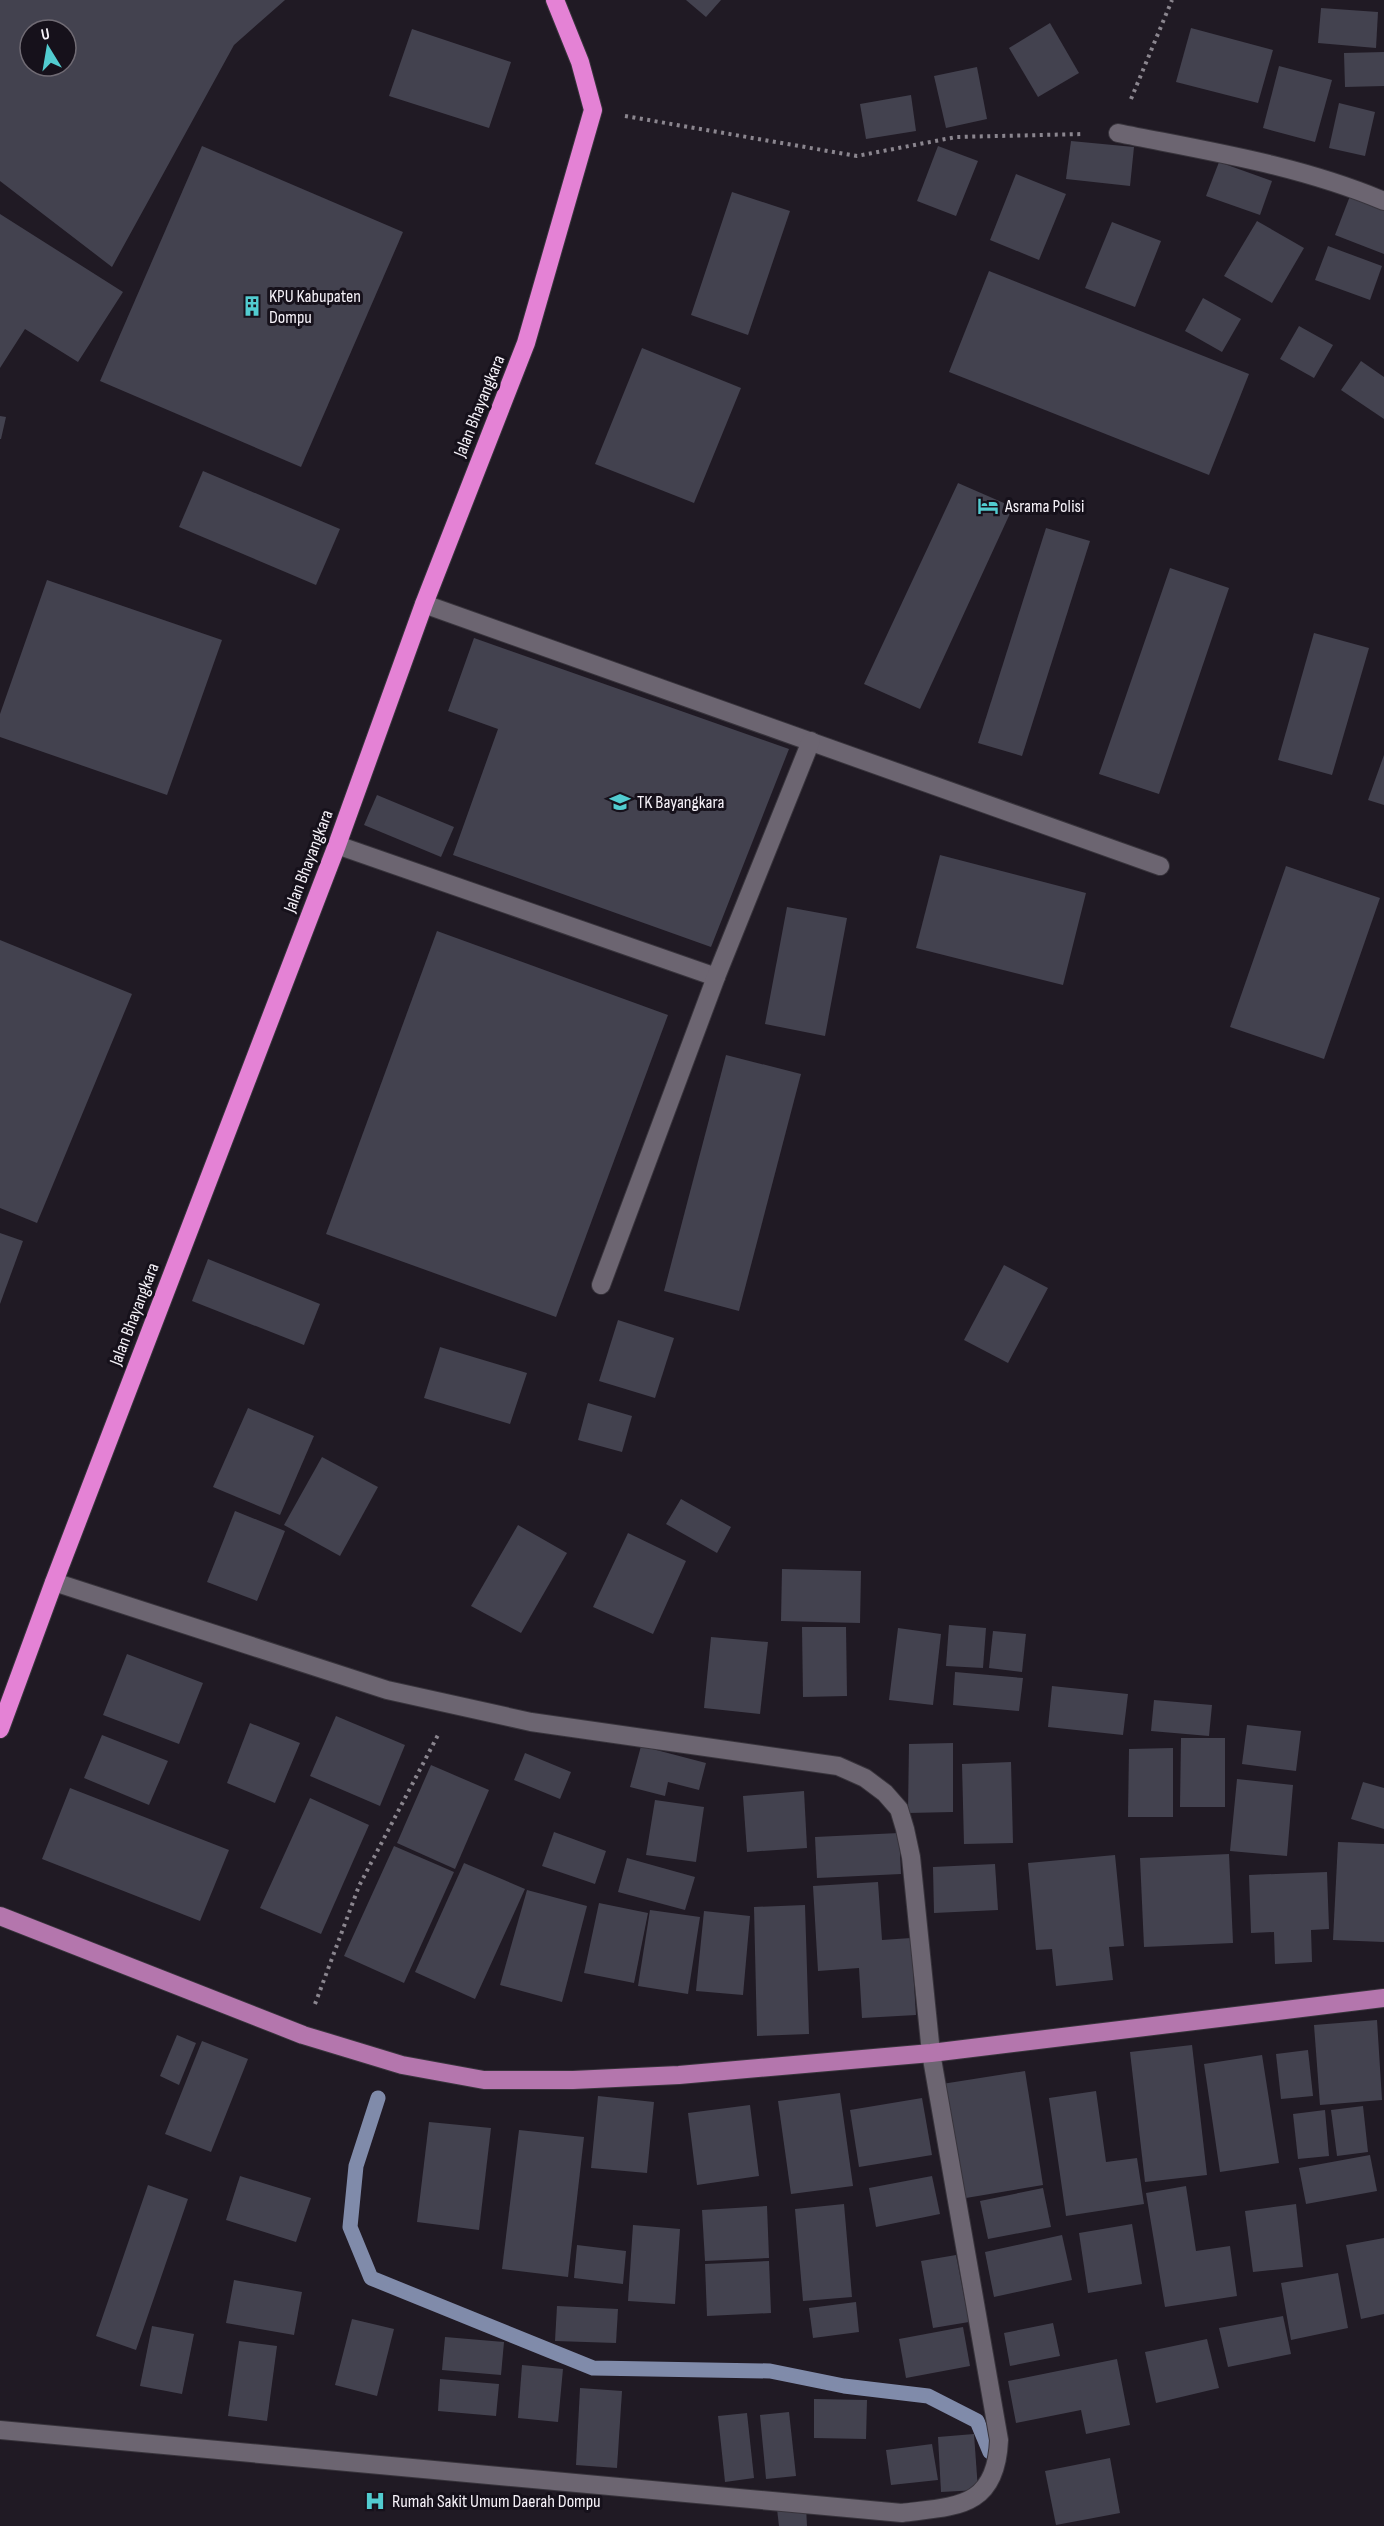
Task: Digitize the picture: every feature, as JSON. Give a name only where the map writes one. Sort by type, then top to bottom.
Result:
[{"type":"highway","points":[[555,0],[580,62],[593,111]]},
{"type":"highway","name":"Jalan Bhayangkara","points":[[0,1729],[54,1582],[338,845],[424,604],[526,343],[593,111]]},
{"type":"main road","points":[[0,1916],[303,2035],[402,2065],[484,2080],[573,2080],[679,2075],[931,2053],[1384,1998]]},
{"type":"street","points":[[1118,133],[1269,164],[1320,178],[1384,201]]},
{"type":"street","points":[[424,604],[1160,866]]},
{"type":"street","points":[[601,1285],[716,977],[811,741]]},
{"type":"street","points":[[338,845],[716,977]]},
{"type":"street","points":[[0,2430],[902,2513],[949,2508],[966,2501],[979,2493],[992,2480],[998,2464],[999,2440],[931,2053],[911,1857],[899,1809],[885,1793],[865,1778],[838,1766],[531,1722],[454,1703],[387,1690],[54,1582]]},
{"type":"path","points":[[593,111],[857,156],[956,137],[1118,133],[1172,0]]},
{"type":"path","points":[[303,2035],[359,1886],[454,1703]]},
{"type":"building","points":[[0,0],[285,0],[234,45],[112,267],[0,181]]},
{"type":"building","points":[[686,0],[721,0],[706,17]]},
{"type":"building","points":[[1321,8],[1378,12],[1376,48],[1318,43]]},
{"type":"building","points":[[1050,23],[1079,73],[1038,97],[1009,48]]},
{"type":"building","points":[[1191,28],[1273,50],[1258,103],[1176,82]]},
{"type":"building","points":[[412,29],[511,62],[489,128],[389,96]]},
{"type":"building","points":[[1384,52],[1384,86],[1345,87],[1344,53]]},
{"type":"building","points":[[1279,66],[1332,80],[1315,142],[1263,128]]},
{"type":"building","points":[[977,67],[987,119],[946,128],[934,76]]},
{"type":"building","points":[[911,95],[916,131],[866,139],[860,104]]},
{"type":"building","points":[[1339,103],[1375,112],[1365,156],[1329,148]]},
{"type":"building","points":[[1071,141],[1134,147],[1130,186],[1066,179]]},
{"type":"building","name":"KPU Kabupaten Dompu","points":[[202,146],[403,232],[301,467],[100,381]]},
{"type":"building","points":[[938,146],[978,161],[956,216],[917,201]]},
{"type":"building","points":[[1219,162],[1272,181],[1260,215],[1206,196]]},
{"type":"building","points":[[1016,174],[1066,194],[1039,260],[990,240]]},
{"type":"building","points":[[732,192],[790,211],[748,335],[691,315]]},
{"type":"building","points":[[1350,196],[1384,210],[1384,254],[1335,235]]},
{"type":"building","points":[[0,214],[123,292],[78,362],[25,329],[0,368]]},
{"type":"building","points":[[1257,221],[1304,248],[1272,303],[1224,276]]},
{"type":"building","points":[[1112,222],[1161,241],[1135,307],[1085,288]]},
{"type":"building","points":[[1328,246],[1382,266],[1370,300],[1315,280]]},
{"type":"building","points":[[989,271],[1249,374],[1209,475],[949,372]]},
{"type":"building","points":[[1203,298],[1241,319],[1222,352],[1185,331]]},
{"type":"building","points":[[1299,326],[1333,345],[1314,378],[1280,359]]},
{"type":"building","points":[[642,348],[741,388],[694,503],[595,464]]},
{"type":"building","points":[[1361,361],[1384,377],[1384,419],[1341,390]]},
{"type":"building","points":[[0,416],[6,417],[1,439],[0,439]]},
{"type":"building","points":[[203,471],[340,529],[316,585],[179,527]]},
{"type":"building","points":[[958,483],[1013,507],[920,709],[864,684]]},
{"type":"building","points":[[1046,528],[1090,541],[1022,756],[978,743]]},
{"type":"building","points":[[1170,568],[1229,588],[1159,794],[1099,774]]},
{"type":"building","points":[[47,580],[222,640],[167,795],[0,737],[0,714]]},
{"type":"building","points":[[1314,633],[1369,648],[1332,775],[1278,760]]},
{"type":"building","name":"TK Bayangkara","points":[[474,638],[789,749],[711,947],[453,855],[498,729],[448,711]]},
{"type":"building","points":[[1384,755],[1384,805],[1368,800]]},
{"type":"building","points":[[377,795],[454,827],[441,857],[364,825]]},
{"type":"building","points":[[940,855],[1086,893],[1063,985],[916,948]]},
{"type":"building","points":[[1286,866],[1380,898],[1324,1059],[1230,1027]]},
{"type":"building","points":[[787,907],[847,918],[825,1036],[765,1024]]},
{"type":"building","points":[[437,931],[668,1015],[556,1317],[326,1234]]},
{"type":"building","points":[[0,940],[132,994],[37,1223],[0,1208]]},
{"type":"building","points":[[726,1055],[801,1074],[739,1311],[664,1291]]},
{"type":"building","points":[[0,1233],[23,1241],[0,1304]]},
{"type":"building","points":[[208,1259],[320,1304],[304,1345],[192,1301]]},
{"type":"building","points":[[1004,1265],[1048,1288],[1008,1363],[964,1340]]},
{"type":"building","points":[[618,1320],[674,1338],[655,1398],[599,1381]]},
{"type":"building","points":[[440,1347],[527,1373],[510,1424],[424,1398]]},
{"type":"building","points":[[588,1403],[632,1416],[622,1452],[578,1440]]},
{"type":"building","points":[[248,1408],[314,1436],[280,1515],[213,1487]]},
{"type":"building","points":[[322,1457],[378,1487],[340,1556],[284,1525]]},
{"type":"building","points":[[681,1499],[731,1527],[717,1553],[666,1524]]},
{"type":"building","points":[[235,1511],[285,1531],[257,1601],[207,1582]]},
{"type":"building","points":[[518,1525],[567,1553],[521,1633],[471,1606]]},
{"type":"building","points":[[628,1533],[686,1561],[653,1634],[593,1607]]},
{"type":"building","points":[[782,1569],[861,1571],[860,1623],[781,1621]]},
{"type":"building","points":[[949,1625],[986,1628],[983,1668],[946,1666]]},
{"type":"building","points":[[802,1627],[846,1627],[847,1696],[803,1697]]},
{"type":"building","points":[[898,1628],[941,1634],[933,1705],[889,1700]]},
{"type":"building","points":[[993,1631],[1026,1634],[1022,1672],[989,1668]]},
{"type":"building","points":[[711,1637],[768,1642],[760,1714],[704,1708]]},
{"type":"building","points":[[127,1654],[203,1683],[179,1744],[103,1715]]},
{"type":"building","points":[[955,1672],[1023,1678],[1019,1711],[953,1705]]},
{"type":"building","points":[[1052,1686],[1128,1694],[1123,1735],[1048,1727]]},
{"type":"building","points":[[1154,1700],[1212,1705],[1209,1736],[1151,1731]]},
{"type":"building","points":[[336,1716],[405,1745],[380,1806],[310,1776]]},
{"type":"building","points":[[250,1723],[300,1743],[275,1803],[227,1783]]},
{"type":"building","points":[[1247,1725],[1301,1731],[1296,1771],[1242,1764]]},
{"type":"building","points":[[102,1735],[168,1761],[149,1805],[84,1778]]},
{"type":"building","points":[[1181,1738],[1225,1738],[1225,1807],[1180,1807]]},
{"type":"building","points":[[953,1743],[953,1812],[908,1813],[909,1744]]},
{"type":"building","points":[[641,1746],[706,1763],[699,1790],[668,1782],[665,1796],[630,1787]]},
{"type":"building","points":[[1173,1748],[1173,1817],[1128,1817],[1129,1749]]},
{"type":"building","points":[[525,1753],[571,1772],[560,1799],[514,1780]]},
{"type":"building","points":[[1011,1762],[1013,1843],[964,1844],[962,1764]]},
{"type":"building","points":[[431,1765],[489,1790],[455,1869],[397,1843]]},
{"type":"building","points":[[1237,1779],[1293,1785],[1287,1856],[1230,1851]]},
{"type":"building","points":[[1363,1782],[1384,1788],[1384,1829],[1351,1819]]},
{"type":"building","points":[[70,1788],[229,1850],[200,1921],[42,1859]]},
{"type":"building","points":[[804,1791],[807,1848],[747,1852],[743,1796]]},
{"type":"building","points":[[310,1798],[369,1825],[321,1934],[260,1908]]},
{"type":"building","points":[[655,1800],[704,1807],[696,1862],[646,1855]]},
{"type":"building","points":[[554,1832],[606,1851],[595,1884],[542,1866]]},
{"type":"building","points":[[899,1833],[901,1874],[817,1878],[815,1837]]},
{"type":"building","points":[[1338,1842],[1384,1844],[1384,1942],[1333,1940]]},
{"type":"building","points":[[394,1846],[454,1872],[404,1983],[344,1956]]},
{"type":"building","points":[[1229,1854],[1233,1943],[1144,1947],[1140,1858]]},
{"type":"building","points":[[1115,1855],[1124,1946],[1109,1947],[1113,1980],[1056,1986],[1052,1949],[1036,1950],[1028,1863]]},
{"type":"building","points":[[627,1858],[695,1877],[685,1910],[618,1892]]},
{"type":"building","points":[[464,1863],[525,1889],[475,1999],[415,1972]]},
{"type":"building","points":[[995,1864],[998,1910],[934,1913],[933,1867]]},
{"type":"building","points":[[1327,1872],[1329,1929],[1311,1930],[1312,1962],[1275,1964],[1274,1932],[1251,1933],[1249,1875]]},
{"type":"building","points":[[878,1882],[882,1940],[911,1938],[916,2015],[862,2018],[859,1968],[818,1971],[813,1886]]},
{"type":"building","points":[[527,1890],[587,1906],[562,2002],[500,1985]]},
{"type":"building","points":[[599,1903],[648,1913],[634,1983],[584,1973]]},
{"type":"building","points":[[805,1905],[809,2034],[757,2036],[754,1907]]},
{"type":"building","points":[[650,1910],[700,1917],[688,1994],[638,1986]]},
{"type":"building","points":[[704,1911],[750,1916],[743,1995],[696,1991]]},
{"type":"building","points":[[1377,2020],[1382,2100],[1320,2105],[1314,2025]]},
{"type":"building","points":[[177,2035],[196,2043],[179,2085],[160,2076]]},
{"type":"building","points":[[202,2041],[248,2059],[211,2152],[165,2134]]},
{"type":"building","points":[[1192,2045],[1207,2175],[1145,2182],[1130,2052]]},
{"type":"building","points":[[1308,2050],[1313,2096],[1281,2099],[1276,2054]]},
{"type":"building","points":[[1262,2055],[1279,2163],[1220,2172],[1204,2064]]},
{"type":"building","points":[[1025,2071],[1043,2185],[960,2199],[942,2084]]},
{"type":"building","points":[[1096,2091],[1106,2162],[1137,2158],[1144,2204],[1066,2216],[1049,2098]]},
{"type":"building","points":[[840,2093],[853,2186],[791,2194],[778,2101]]},
{"type":"building","points":[[598,2096],[654,2102],[647,2173],[591,2168]]},
{"type":"building","points":[[922,2098],[932,2155],[859,2167],[850,2110]]},
{"type":"building","points":[[750,2105],[759,2176],[697,2185],[688,2113]]},
{"type":"building","points":[[1363,2106],[1368,2152],[1337,2156],[1331,2110]]},
{"type":"building","points":[[1325,2110],[1329,2156],[1298,2159],[1293,2114]]},
{"type":"building","points":[[429,2122],[491,2128],[479,2230],[417,2222]]},
{"type":"building","points":[[519,2130],[584,2137],[568,2277],[502,2269]]},
{"type":"building","points":[[1370,2155],[1377,2191],[1306,2204],[1299,2168]]},
{"type":"building","points":[[240,2176],[311,2198],[296,2242],[226,2220]]},
{"type":"building","points":[[932,2176],[940,2214],[876,2227],[869,2188]]},
{"type":"building","points":[[148,2185],[188,2199],[136,2350],[96,2336]]},
{"type":"building","points":[[1186,2186],[1196,2251],[1230,2246],[1237,2296],[1165,2307],[1146,2193]]},
{"type":"building","points":[[1043,2188],[1051,2227],[988,2239],[980,2201]]},
{"type":"building","points":[[844,2204],[852,2297],[803,2301],[795,2209]]},
{"type":"building","points":[[1296,2204],[1303,2267],[1253,2272],[1245,2211]]},
{"type":"building","points":[[767,2206],[769,2258],[705,2261],[702,2210]]},
{"type":"building","points":[[1132,2224],[1142,2284],[1088,2293],[1079,2233]]},
{"type":"building","points":[[633,2225],[680,2229],[675,2304],[628,2301]]},
{"type":"building","points":[[1062,2235],[1072,2280],[994,2297],[985,2252]]},
{"type":"building","points":[[1384,2238],[1384,2314],[1361,2319],[1346,2245]]},
{"type":"building","points":[[577,2245],[626,2251],[623,2284],[574,2278]]},
{"type":"building","points":[[956,2255],[969,2322],[933,2328],[921,2261]]},
{"type":"building","points":[[769,2261],[771,2313],[707,2316],[705,2264]]},
{"type":"building","points":[[1338,2273],[1348,2328],[1291,2340],[1281,2283]]},
{"type":"building","points":[[234,2280],[302,2292],[294,2335],[226,2323]]},
{"type":"building","points":[[856,2302],[859,2332],[813,2338],[809,2308]]},
{"type":"building","points":[[557,2306],[618,2309],[616,2343],[555,2341]]},
{"type":"building","points":[[1283,2316],[1291,2354],[1228,2367],[1219,2328]]},
{"type":"building","points":[[352,2319],[394,2329],[377,2396],[335,2385]]},
{"type":"building","points":[[1053,2323],[1060,2356],[1010,2366],[1004,2333]]},
{"type":"building","points":[[152,2326],[194,2334],[182,2394],[140,2386]]},
{"type":"building","points":[[963,2327],[970,2366],[906,2378],[899,2339]]},
{"type":"building","points":[[445,2337],[504,2342],[501,2375],[442,2370]]},
{"type":"building","points":[[1207,2339],[1219,2388],[1156,2403],[1145,2352]]},
{"type":"building","points":[[239,2341],[277,2346],[267,2421],[228,2416]]},
{"type":"building","points":[[1117,2359],[1130,2425],[1086,2434],[1081,2410],[1016,2423],[1008,2381]]},
{"type":"building","points":[[522,2365],[563,2369],[558,2422],[518,2418]]},
{"type":"building","points":[[440,2379],[499,2384],[496,2416],[438,2411]]},
{"type":"building","points":[[580,2388],[622,2391],[617,2468],[576,2465]]},
{"type":"building","points":[[814,2399],[867,2400],[866,2439],[814,2438]]},
{"type":"building","points":[[789,2412],[796,2476],[766,2479],[760,2415]]},
{"type":"building","points":[[747,2413],[754,2478],[725,2482],[718,2416]]},
{"type":"building","points":[[974,2434],[978,2490],[941,2492],[938,2437]]},
{"type":"building","points":[[932,2444],[938,2480],[891,2485],[886,2450]]},
{"type":"building","points":[[1110,2458],[1120,2513],[1056,2525],[1045,2471]]},
{"type":"building","points":[[806,2507],[807,2526],[779,2526],[777,2509]]},
{"type":"waterway","points":[[378,2098],[356,2166],[350,2227],[371,2278],[593,2368],[770,2371],[844,2386],[928,2396],[977,2421],[990,2452]]},
{"type":"place","name":"KPU Kabupaten Dompu","points":[[252,306]]},
{"type":"place","name":"Asrama Polisi","points":[[988,506]]},
{"type":"place","name":"TK Bayangkara","points":[[620,802]]},
{"type":"place","name":"Rumah Sakit Umum Daerah Dompu","points":[[375,2501]]}]
